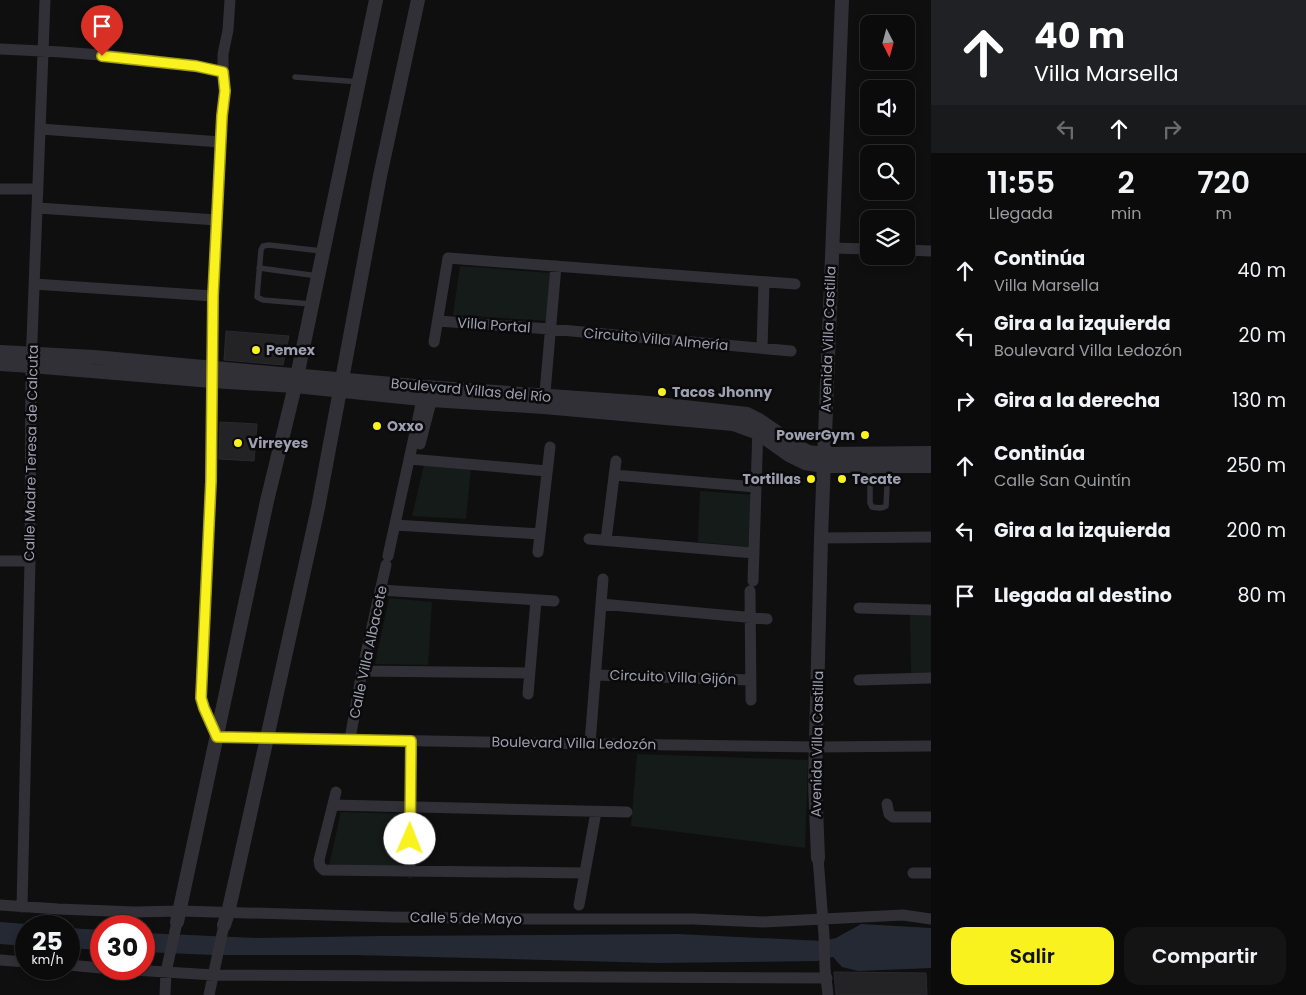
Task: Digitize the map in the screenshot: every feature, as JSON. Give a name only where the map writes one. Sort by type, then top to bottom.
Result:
[{"type":"street","name":"Calle Madre Teresa de Calcuta","points":[[22,907],[30,561],[31,359],[45,0]]},
{"type":"street","points":[[217,737],[201,698],[211,481],[213,296],[222,116],[225,91],[223,54],[228,30],[230,0]]},
{"type":"street","points":[[165,995],[167,970],[267,501],[297,380],[376,0]]},
{"type":"street","points":[[209,995],[318,508],[380,176],[418,0]]},
{"type":"street","name":"Avenida Villa Castilla","points":[[818,858],[815,782],[821,538],[842,0]]},
{"type":"street","points":[[0,48],[141,59],[196,66],[223,72]]},
{"type":"street","points":[[40,129],[221,142]]},
{"type":"street","points":[[0,189],[38,190]]},
{"type":"street","points":[[38,208],[217,220]]},
{"type":"street","points":[[832,248],[860,249]]},
{"type":"street","points":[[915,250],[931,251]]},
{"type":"street","points":[[434,342],[448,258],[795,284]]},
{"type":"street","points":[[544,402],[556,266]]},
{"type":"street","points":[[762,348],[764,282]]},
{"type":"street","points":[[34,284],[213,296]]},
{"type":"street","name":"Villa Portal","points":[[438,321],[550,330]]},
{"type":"street","name":"Circuito Villa Almería","points":[[550,330],[791,351]]},
{"type":"street","name":"Boulevard Villas del Río","points":[[0,352],[31,359]]},
{"type":"street","name":"Boulevard Villas del Río","points":[[0,364],[31,359],[94,357],[212,375],[297,380],[428,393],[544,402],[649,403],[747,414],[789,455],[805,463],[931,453]]},
{"type":"street","name":"Calle Villa Albacete","points":[[350,739],[362,671],[380,590],[428,393]]},
{"type":"street","name":"Circuito Villa Gijón","points":[[750,700],[750,617],[758,426]]},
{"type":"street","points":[[538,552],[550,447]]},
{"type":"street","points":[[413,459],[548,471]]},
{"type":"street","name":"Boulevard Villas del Río","points":[[824,460],[870,467],[931,466]]},
{"type":"street","points":[[606,540],[616,461]]},
{"type":"street","points":[[614,475],[756,487]]},
{"type":"street","points":[[395,525],[540,534]]},
{"type":"street","points":[[821,538],[931,537]]},
{"type":"street","points":[[589,539],[754,552]]},
{"type":"street","points":[[0,561],[30,561]]},
{"type":"street","name":"Circuito Villa Gijón","points":[[590,744],[603,579]]},
{"type":"street","points":[[380,590],[554,602]]},
{"type":"street","points":[[528,694],[536,600]]},
{"type":"street","points":[[601,604],[767,619]]},
{"type":"street","points":[[859,608],[931,610]]},
{"type":"street","points":[[362,671],[529,673]]},
{"type":"street","name":"Circuito Villa Gijón","points":[[595,674],[751,680]]},
{"type":"street","points":[[858,680],[931,678]]},
{"type":"street","name":"Boulevard Villa Ledozón","points":[[217,737],[816,747],[931,746]]},
{"type":"street","points":[[410,872],[411,741]]},
{"type":"street","points":[[336,792],[319,860],[321,868],[326,871],[585,873]]},
{"type":"street","points":[[333,804],[626,812]]},
{"type":"street","points":[[887,804],[889,814],[893,816],[931,817]]},
{"type":"street","points":[[579,905],[596,812]]},
{"type":"street","points":[[818,858],[828,995]]},
{"type":"street","points":[[913,873],[931,873]]},
{"type":"street","name":"Calle 5 de Mayo","points":[[0,905],[226,919],[693,919],[763,922],[903,915],[931,918]]},
{"type":"street","points":[[0,960],[15,961]]},
{"type":"street","points":[[155,970],[826,974]]},
{"type":"lane","points":[[295,77],[360,82]]},
{"type":"lane","points":[[312,304],[263,300],[257,297],[261,250],[263,246],[269,245],[324,252]]},
{"type":"lane","points":[[259,268],[318,276]]},
{"type":"lane","points":[[870,467],[870,503],[872,507],[876,508],[886,506],[888,467]]},
{"type":"shaded area","points":[[460,266],[551,273],[548,321],[453,315]]},
{"type":"shaded area","points":[[424,465],[471,469],[466,519],[412,516]]},
{"type":"shaded area","points":[[700,491],[754,495],[753,547],[698,542]]},
{"type":"shaded area","points":[[389,598],[432,602],[428,665],[375,664]]},
{"type":"shaded area","points":[[910,615],[931,615],[931,673],[911,673]]},
{"type":"shaded area","points":[[637,754],[808,760],[805,848],[631,826]]},
{"type":"shaded area","points":[[341,812],[407,814],[407,867],[329,866]]},
{"type":"shaded area","points":[[0,922],[15,923],[15,945],[0,944]]},
{"type":"shaded area","points":[[861,924],[931,928],[931,968],[858,971],[842,967],[833,957],[823,958],[818,961],[657,963],[354,955],[213,955],[155,952],[155,933],[256,938],[677,934],[823,941],[836,938]]},
{"type":"shaded area","points":[[80,929],[90,929],[90,949],[80,949]]},
{"type":"building","name":"Pemex","points":[[226,331],[289,336],[283,365],[224,360]]},
{"type":"building","points":[[220,422],[257,424],[254,461],[219,459]]},
{"type":"building","points":[[834,972],[926,973],[927,995],[836,995]]},
{"type":"place","name":"Pemex","points":[[256,350]]},
{"type":"place","name":"Tacos Jhonny","points":[[662,392]]},
{"type":"place","name":"Oxxo","points":[[377,426]]},
{"type":"place","name":"PowerGym","points":[[865,435]]},
{"type":"place","name":"Virreyes","points":[[238,443]]},
{"type":"place","name":"Tortillas","points":[[811,479]]},
{"type":"place","name":"Tecate","points":[[842,479]]},
{"type":"route","points":[[102,56],[196,66],[223,72],[225,91],[222,116],[213,296],[211,481],[201,698],[204,708],[217,737],[411,741],[410,839]]}]
